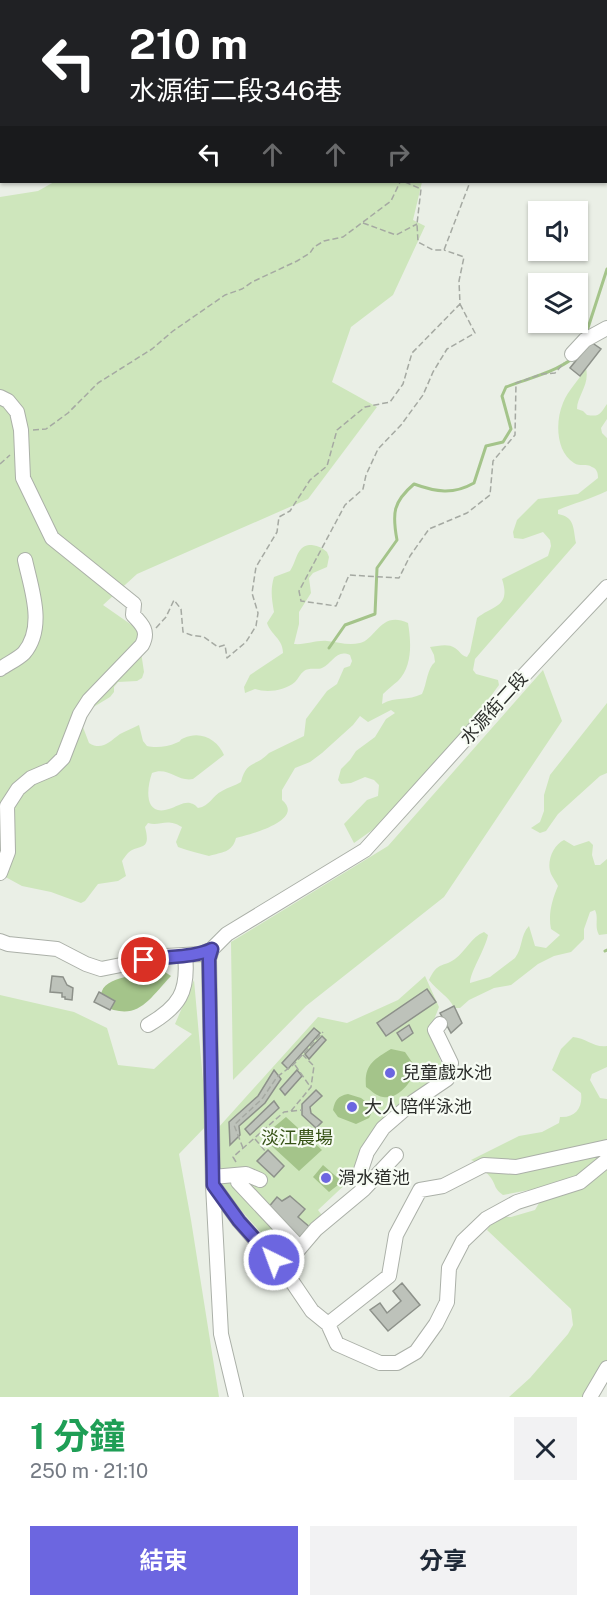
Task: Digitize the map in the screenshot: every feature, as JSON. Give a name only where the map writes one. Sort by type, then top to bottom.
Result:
[{"type":"street","points":[[572,354],[585,340],[607,328]]},
{"type":"street","points":[[0,397],[8,401],[17,412],[21,430],[23,478],[52,538],[134,604],[133,615],[146,629],[146,637],[142,645],[84,707],[63,758],[52,769],[31,778],[18,789],[7,806],[8,852],[0,873]]},
{"type":"street","points":[[0,669],[24,653],[33,636],[36,613],[25,560]]},
{"type":"street","name":"水源街二段","points":[[212,949],[227,934],[365,850],[495,706],[607,587]]},
{"type":"street","points":[[0,941],[8,944],[57,949],[101,969],[166,956],[201,954],[212,949]]},
{"type":"street","points":[[212,949],[209,959],[213,1181],[221,1334],[236,1397]]},
{"type":"street","points":[[148,1025],[163,1017],[179,1000],[187,974],[184,955]]},
{"type":"street","points":[[364,1189],[359,1176],[367,1152],[383,1128],[413,1102],[447,1079],[451,1063],[435,1030],[440,1023]]},
{"type":"street","points":[[328,1324],[389,1276],[396,1235],[420,1190],[443,1186],[484,1165],[516,1167],[607,1147]]},
{"type":"street","points":[[282,1269],[316,1229],[364,1189],[396,1155]]},
{"type":"street","points":[[213,1181],[239,1221],[282,1269],[312,1311],[328,1324],[337,1344],[380,1363],[397,1363],[416,1352],[436,1323],[447,1302],[449,1268],[463,1241],[486,1220],[517,1202],[580,1182],[607,1160]]},
{"type":"street","points":[[213,1181],[246,1174],[260,1180]]},
{"type":"street","points":[[238,1175],[238,1182],[300,1248]]},
{"type":"street","points":[[590,1397],[607,1368]]},
{"type":"path","points":[[21,430],[46,429],[68,413],[98,382],[152,349],[225,295],[297,261],[324,240],[343,237],[391,201],[400,183]]},
{"type":"path","points":[[407,183],[421,189],[417,224],[418,242],[433,250],[444,250],[464,257],[459,281],[460,304],[475,333],[447,349],[423,395],[401,425],[378,449],[366,475],[363,489],[345,505],[299,591],[301,601],[336,606],[349,575],[399,578],[410,556],[429,529],[467,513],[490,495],[493,461],[514,435],[516,383],[542,374],[555,373],[572,354]]},
{"type":"path","points":[[444,250],[470,183]]},
{"type":"path","points":[[363,223],[396,234],[417,224]]},
{"type":"path","points":[[146,633],[152,632],[166,617],[174,600],[181,609],[183,632],[204,637],[218,646],[225,645],[227,658],[246,642],[256,626],[258,613],[252,593],[256,567],[277,532],[279,518],[290,511],[309,480],[327,466],[337,430],[365,407],[390,402],[403,384],[412,353],[460,304]]},
{"type":"path","points":[[243,1148],[234,1125],[262,1099],[277,1077],[294,1064],[323,1032]]},
{"type":"path","points":[[291,1111],[311,1087],[314,1066],[303,1054]]},
{"type":"path","points":[[294,1064],[311,1087]]},
{"type":"path","points":[[238,1175],[233,1157],[284,1112],[302,1110]]},
{"type":"path","points":[[254,1138],[266,1152]]},
{"type":"green space","points":[[52,183],[422,183],[413,220],[425,226],[393,295],[351,327],[332,382],[377,407],[308,499],[137,574],[103,605],[136,628],[144,672],[142,678],[137,681],[118,682],[110,697],[87,711],[81,722],[89,743],[102,746],[139,725],[143,741],[147,746],[169,745],[197,735],[213,741],[224,755],[193,779],[182,778],[163,771],[152,773],[148,794],[149,801],[156,810],[187,803],[198,808],[202,807],[219,793],[241,782],[246,770],[252,764],[304,736],[306,719],[327,691],[337,684],[344,668],[350,666],[352,661],[350,655],[341,654],[322,668],[304,671],[295,682],[286,687],[270,691],[255,689],[245,693],[244,687],[250,675],[283,653],[281,644],[267,623],[274,612],[273,582],[274,577],[290,571],[302,548],[309,545],[317,546],[327,552],[329,557],[327,567],[313,573],[309,578],[311,593],[299,612],[299,624],[294,644],[323,641],[356,644],[366,640],[391,620],[408,623],[409,661],[403,675],[383,694],[382,704],[422,694],[430,668],[435,662],[430,647],[449,646],[467,657],[477,618],[503,600],[502,579],[548,556],[550,540],[543,532],[523,539],[514,538],[513,532],[517,520],[538,499],[578,494],[598,478],[594,468],[576,464],[568,458],[560,444],[558,427],[563,403],[586,368],[585,385],[577,409],[587,415],[595,416],[607,404],[607,419],[601,428],[607,438],[607,491],[558,510],[558,514],[564,515],[570,521],[576,543],[475,659],[473,670],[476,674],[498,680],[499,685],[480,711],[388,819],[354,843],[344,824],[367,800],[378,796],[379,785],[374,780],[365,777],[351,783],[341,784],[338,780],[341,769],[356,751],[375,737],[386,719],[395,713],[391,710],[368,722],[360,716],[322,753],[310,762],[295,768],[282,790],[282,800],[287,807],[287,814],[263,830],[236,838],[232,847],[226,851],[209,856],[178,847],[176,842],[182,827],[167,822],[148,823],[145,827],[147,841],[145,844],[132,850],[122,861],[126,876],[118,881],[98,884],[81,903],[51,892],[22,886],[0,874],[0,197],[38,191]]},
{"type":"green space","points":[[543,670],[562,721],[444,897],[306,1006],[233,1080],[231,942],[388,846]]},
{"type":"green space","points":[[607,703],[607,773],[600,776],[558,814],[546,831],[540,833],[531,828],[540,822],[544,811],[544,795],[550,775]]},
{"type":"green space","points":[[564,840],[574,846],[589,841],[593,845],[592,855],[595,865],[600,865],[607,859],[607,934],[599,935],[595,910],[590,912],[584,929],[584,939],[571,952],[554,956],[538,964],[511,985],[494,988],[469,1000],[460,1008],[454,1008],[429,980],[438,967],[455,959],[479,934],[484,932],[488,935],[470,983],[490,977],[515,958],[529,926],[535,946],[546,948],[560,935],[551,929],[551,907],[558,886],[551,874],[549,864],[554,850]]},
{"type":"green space","name":"淡江農場","points":[[425,976],[439,1007],[430,1030],[445,1074],[367,1147],[351,1179],[318,1210],[324,1218],[283,1258],[220,1186],[218,1128],[318,1017],[347,1023],[398,1000]]},
{"type":"green space","points":[[194,980],[207,1125],[179,1154],[219,1397],[0,1397],[0,995],[74,1012],[107,1028],[118,1065],[154,1069],[192,1034],[175,1024]]},
{"type":"green space","points":[[573,1037],[598,1046],[607,1046],[607,1067],[592,1074],[590,1080],[600,1098],[607,1099],[607,1361],[584,1397],[509,1397],[530,1378],[568,1334],[573,1325],[571,1309],[487,1230],[496,1217],[511,1217],[535,1210],[545,1193],[545,1187],[503,1195],[493,1180],[476,1162],[471,1160],[519,1136],[542,1132],[559,1123],[560,1117],[570,1116],[577,1111],[581,1103],[581,1093],[552,1070],[561,1049]]},
{"type":"shaded area","points":[[165,972],[171,976],[141,1006],[124,1011],[101,1005],[102,991],[112,981],[130,976]]},
{"type":"shaded area","name":"兒童戲水池","points":[[391,1049],[405,1052],[416,1068],[412,1078],[399,1093],[383,1097],[366,1087],[367,1073],[375,1060]]},
{"type":"shaded area","name":"大人陪伴泳池","points":[[348,1094],[361,1098],[370,1105],[372,1112],[369,1118],[356,1124],[338,1117],[333,1110],[335,1104],[339,1097]]},
{"type":"shaded area","points":[[286,1117],[322,1150],[299,1171],[262,1137]]},
{"type":"shaded area","name":"滑水道池","points":[[323,1165],[339,1179],[338,1185],[329,1192],[313,1177]]},
{"type":"building","points":[[591,342],[601,349],[580,376],[570,368]]},
{"type":"building","points":[[52,976],[63,977],[67,985],[73,988],[72,1000],[62,997],[62,993],[50,992]]},
{"type":"building","points":[[427,989],[436,1002],[386,1036],[377,1023]]},
{"type":"building","points":[[99,992],[115,1001],[110,1010],[94,1002]]},
{"type":"building","points":[[454,1006],[462,1023],[451,1033],[440,1013]]},
{"type":"building","points":[[409,1025],[413,1033],[402,1041],[397,1033]]},
{"type":"building","points":[[314,1028],[320,1033],[288,1069],[282,1063]]},
{"type":"building","points":[[322,1036],[326,1040],[309,1059],[305,1054]]},
{"type":"building","points":[[274,1070],[281,1079],[265,1103],[239,1126],[240,1135],[230,1145],[229,1122],[258,1096]]},
{"type":"building","points":[[297,1070],[302,1076],[285,1095],[280,1089]]},
{"type":"building","points":[[316,1090],[322,1096],[310,1107],[311,1113],[322,1122],[316,1128],[302,1115],[302,1104]]},
{"type":"building","points":[[274,1101],[279,1108],[250,1135],[245,1129]]},
{"type":"building","points":[[268,1150],[284,1166],[274,1177],[257,1161]]},
{"type":"building","points":[[290,1196],[305,1209],[298,1217],[312,1229],[301,1239],[267,1209],[277,1197],[282,1201]]},
{"type":"building","points":[[402,1283],[420,1305],[388,1331],[370,1310],[380,1303],[387,1313],[401,1301],[393,1291]]},
{"type":"waterway","points":[[586,334],[607,269]]},
{"type":"waterway","points":[[329,648],[345,625],[375,614],[377,568],[397,540],[396,509],[407,490],[414,484],[430,489],[452,491],[474,483],[486,446],[503,442],[511,429],[502,396],[506,387],[550,371],[573,358]]},
{"type":"place","name":"兒童戲水池","points":[[390,1073]]},
{"type":"place","name":"大人陪伴泳池","points":[[352,1107]]},
{"type":"place","name":"滑水道池","points":[[326,1178]]},
{"type":"route","points":[[144,960],[201,954],[212,949],[209,959],[213,1185],[224,1197],[239,1221],[274,1260]]}]
